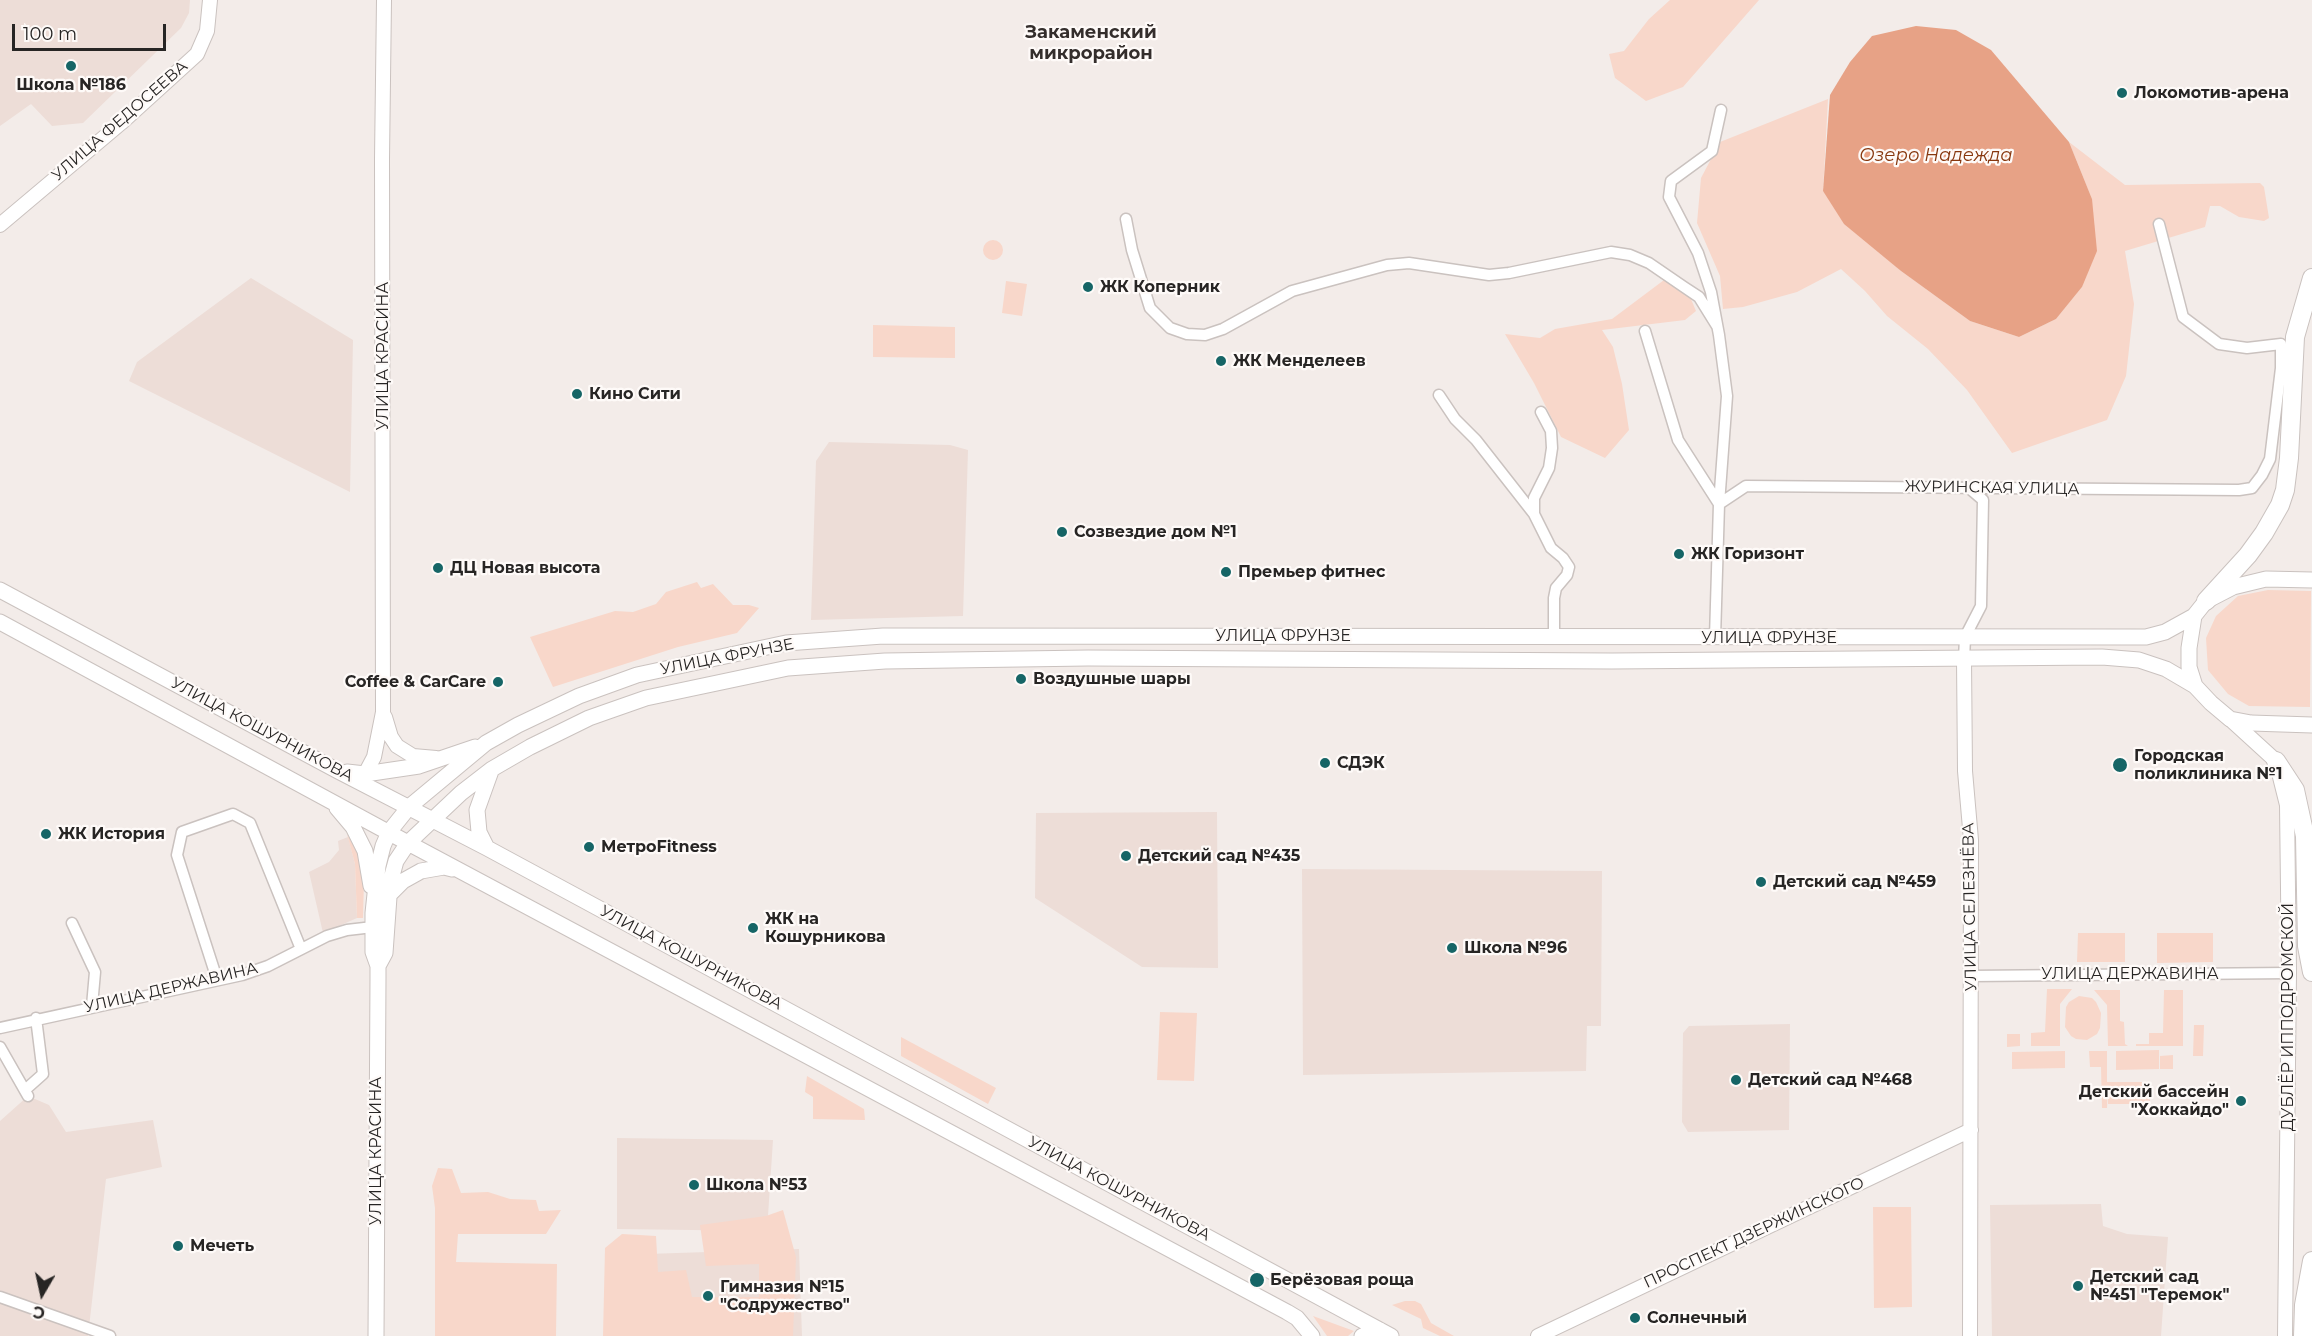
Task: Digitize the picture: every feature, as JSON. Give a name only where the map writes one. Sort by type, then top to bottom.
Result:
[{"type":"highway","points":[[2206,601],[2248,555],[2264,533],[2277,512],[2285,490],[2289,458],[2295,337],[2312,278]]},
{"type":"highway","points":[[2276,761],[2295,790],[2305,836],[2307,946],[2312,972]]},
{"type":"highway","points":[[2303,1336],[2304,1305],[2312,1261]]},
{"type":"main road","points":[[2195,686],[2189,667],[2189,648],[2194,616],[2206,601],[2233,587],[2266,579],[2312,580]]},
{"type":"main road","name":"УЛИЦА КОШУРНИКОВА","points":[[0,590],[338,771],[488,848],[1385,1333]]},
{"type":"main road","name":"УЛИЦА ФРУНЗЕ","points":[[389,832],[409,807],[486,743],[548,711],[637,675],[786,643],[883,636],[2146,638],[2165,632],[2194,616]]},
{"type":"main road","name":"УЛИЦА КОШУРНИКОВА","points":[[0,621],[408,843],[1287,1312],[1297,1318],[1312,1336]]},
{"type":"main road","points":[[1167,635],[1168,658]]},
{"type":"main road","points":[[1272,636],[1272,659]]},
{"type":"main road","name":"УЛИЦА ФРУНЗЕ","points":[[408,843],[461,793],[492,769],[589,718],[646,698],[788,668],[885,661],[1168,658],[1964,660],[2102,657],[2139,660],[2166,669],[2195,686],[2230,719]]},
{"type":"main road","points":[[2230,719],[2251,723],[2312,726]]},
{"type":"main road","points":[[338,771],[365,774],[419,766],[486,743]]},
{"type":"main road","points":[[488,848],[479,832],[477,810],[492,769]]},
{"type":"main road","points":[[331,801],[353,827],[365,851],[382,897],[421,871],[444,867],[463,872]]},
{"type":"main road","name":"УЛИЦА КРАСИНА","points":[[378,966],[386,953],[387,946],[378,866],[389,832]]},
{"type":"main road","name":"УЛИЦА КРАСИНА","points":[[376,1336],[378,966],[373,952],[373,927],[396,861],[408,843]]},
{"type":"main road","points":[[1362,1336],[1385,1333]]},
{"type":"street","name":"УЛИЦА ФЕДОСЕЕВА","points":[[0,225],[121,123],[197,54],[207,32],[210,0]]},
{"type":"street","name":"УЛИЦА КРАСИНА","points":[[365,774],[374,757],[383,712],[384,0]]},
{"type":"street","points":[[1715,638],[1719,504],[1727,396],[1711,292],[1698,253],[1669,197],[1671,181],[1712,151],[1721,110]]},
{"type":"street","points":[[1126,219],[1132,250],[1150,308],[1170,328],[1187,334],[1204,335],[1223,329],[1292,291],[1387,265],[1409,263],[1489,275],[1611,252],[1630,255],[1649,263],[1699,297],[1717,326]]},
{"type":"street","name":"ЖУРИНСКАЯ УЛИЦА","points":[[1719,504],[1746,486],[2238,490],[2252,488],[2270,459],[2281,368],[2281,344],[2247,348],[2219,344],[2183,317],[2159,224]]},
{"type":"street","points":[[1645,331],[1678,440],[1719,504]]},
{"type":"street","points":[[1439,395],[1455,420],[1476,440],[1533,514],[1551,548],[1563,558],[1569,567],[1567,575],[1556,588],[1554,638]]},
{"type":"street","points":[[1533,514],[1534,498],[1549,468],[1552,448],[1551,431],[1541,412]]},
{"type":"street","name":"УЛИЦА СЕЛЕЗНЁВА","points":[[1969,488],[1983,500],[1981,606],[1965,637],[1964,660],[1965,771],[1971,840],[1970,1336]]},
{"type":"street","name":"УЛИЦА КРАСИНА","points":[[383,712],[397,746],[423,759],[443,758]]},
{"type":"street","points":[[2230,719],[2276,761]]},
{"type":"street","name":"ДУБЛЁР ИППОДРОМСКОЙ","points":[[2276,761],[2287,805],[2289,973],[2285,1336]]},
{"type":"street","points":[[217,979],[177,855],[182,832],[233,814],[250,823],[301,949]]},
{"type":"street","points":[[72,923],[95,972],[92,1006]]},
{"type":"street","name":"УЛИЦА ДЕРЖАВИНА","points":[[0,1028],[36,1018],[242,975],[327,936],[347,930],[373,927]]},
{"type":"street","name":"УЛИЦА ДЕРЖАВИНА","points":[[1970,976],[2289,973]]},
{"type":"street","points":[[0,1047],[27,1093],[43,1074],[36,1018]]},
{"type":"street","name":"ПРОСПЕКТ ДЗЕРЖИНСКОГО","points":[[1538,1336],[1971,1130]]},
{"type":"street","points":[[0,1297],[110,1336]]},
{"type":"shaded area","name":"Школа №186","points":[[0,0],[190,0],[189,13],[181,28],[83,123],[52,126],[31,104],[0,126]]},
{"type":"shaded area","points":[[1670,0],[1759,0],[1683,87],[1646,101],[1615,78],[1609,54],[1624,51],[1649,19]]},
{"type":"shaded area","points":[[1828,99],[1823,191],[1901,271],[1970,321],[2019,337],[2056,319],[2082,287],[2092,199],[2069,142],[2125,185],[2260,183],[2264,187],[2269,218],[2264,221],[2239,217],[2220,206],[2210,206],[2205,227],[2125,251],[2134,304],[2126,376],[2107,420],[2012,453],[1967,390],[1928,349],[1887,316],[1841,269],[1797,292],[1743,307],[1723,309],[1720,276],[1697,223],[1701,178],[1720,142]]},
{"type":"shaded area","points":[[993,240],[1000,243],[1003,250],[1000,257],[993,260],[986,257],[983,250],[986,243]]},
{"type":"shaded area","points":[[251,278],[353,340],[350,492],[129,381],[137,362]]},
{"type":"shaded area","points":[[1664,280],[1691,299],[1696,311],[1685,320],[1602,330],[1613,347],[1622,384],[1629,430],[1605,458],[1561,437],[1534,383],[1505,334],[1540,338],[1555,329],[1612,319]]},
{"type":"shaded area","points":[[1006,281],[1027,284],[1022,316],[1002,313]]},
{"type":"shaded area","points":[[873,325],[955,327],[955,358],[873,357]]},
{"type":"shaded area","points":[[829,442],[950,445],[968,450],[963,616],[811,620],[816,461]]},
{"type":"shaded area","points":[[697,582],[701,588],[713,584],[733,605],[749,605],[759,608],[737,633],[678,647],[553,687],[530,637],[615,611],[633,612],[656,604],[666,592]]},
{"type":"shaded area","points":[[2268,590],[2311,591],[2310,707],[2249,706],[2228,694],[2208,670],[2206,638],[2216,616],[2238,596]]},
{"type":"shaded area","name":"Детский сад №435","points":[[1217,812],[1218,968],[1142,967],[1035,898],[1036,813]]},
{"type":"shaded area","points":[[347,834],[361,858],[364,880],[363,918],[357,918],[355,864]]},
{"type":"shaded area","points":[[348,837],[355,864],[357,918],[323,933],[309,872],[329,862],[339,850],[338,841]]},
{"type":"shaded area","name":"Школа №96","points":[[1302,869],[1602,871],[1601,1026],[1587,1026],[1586,1071],[1303,1075]]},
{"type":"shaded area","points":[[2078,933],[2125,933],[2125,962],[2077,962]]},
{"type":"shaded area","points":[[2157,933],[2213,933],[2213,962],[2157,963]]},
{"type":"shaded area","points":[[2047,989],[2072,989],[2060,1004],[2060,1046],[2031,1046],[2031,1033],[2045,1032]]},
{"type":"shaded area","points":[[2094,990],[2120,990],[2120,1021],[2124,1022],[2125,1044],[2128,1046],[2108,1046],[2107,1005]]},
{"type":"shaded area","points":[[2164,990],[2183,990],[2183,1046],[2136,1046],[2136,1044],[2149,1044],[2149,1033],[2163,1033]]},
{"type":"shaded area","points":[[2079,996],[2092,998],[2101,1013],[2100,1028],[2097,1034],[2087,1040],[2076,1039],[2065,1027],[2066,1007],[2069,1002]]},
{"type":"shaded area","points":[[1160,1012],[1197,1013],[1194,1081],[1157,1080]]},
{"type":"shaded area","name":"Детский сад №468","points":[[1790,1024],[1789,1130],[1688,1132],[1682,1122],[1683,1033],[1689,1026]]},
{"type":"shaded area","points":[[2194,1025],[2204,1025],[2203,1056],[2193,1056]]},
{"type":"shaded area","points":[[2007,1034],[2020,1034],[2020,1046],[2007,1047]]},
{"type":"shaded area","points":[[901,1037],[996,1088],[988,1104],[901,1056]]},
{"type":"shaded area","points":[[2159,1050],[2159,1069],[2116,1070],[2116,1051]]},
{"type":"shaded area","points":[[2065,1051],[2065,1068],[2012,1069],[2012,1052]]},
{"type":"shaded area","points":[[2089,1051],[2107,1051],[2107,1082],[2150,1082],[2150,1104],[2108,1104],[2108,1083],[2107,1108],[2102,1108],[2101,1067],[2090,1067]]},
{"type":"shaded area","points":[[2173,1055],[2173,1069],[2160,1069],[2160,1056]]},
{"type":"shaded area","points":[[807,1076],[864,1109],[865,1120],[813,1119],[813,1097],[805,1092]]},
{"type":"shaded area","points":[[28,1096],[49,1105],[66,1132],[153,1120],[162,1167],[106,1179],[88,1336],[0,1336],[0,1121]]},
{"type":"shaded area","name":"Школа №53","points":[[617,1138],[773,1140],[767,1231],[617,1229]]},
{"type":"shaded area","points":[[438,1168],[452,1169],[461,1193],[488,1192],[510,1199],[536,1200],[539,1211],[561,1210],[546,1234],[458,1234],[456,1262],[557,1264],[556,1336],[435,1336],[435,1208],[432,1186]]},
{"type":"shaded area","name":"Детский сад №451 \"Теремок\"","points":[[2101,1204],[2103,1226],[2127,1234],[2168,1237],[2161,1336],[1992,1336],[1990,1205]]},
{"type":"shaded area","points":[[1873,1207],[1911,1207],[1912,1307],[1874,1308]]},
{"type":"shaded area","name":"Гимназия №15 \"Содружество\"","points":[[783,1210],[796,1257],[793,1336],[603,1336],[605,1248],[622,1234],[656,1236],[658,1272],[686,1270],[692,1297],[759,1297],[759,1264],[706,1266],[700,1225],[766,1216]]},
{"type":"shaded area","name":"Гимназия №15 \"Содружество\"","points":[[799,1249],[802,1336],[617,1336],[616,1255]]},
{"type":"shaded area","points":[[1415,1301],[1421,1304],[1431,1323],[1454,1336],[1440,1336],[1423,1328],[1421,1319],[1392,1305]]},
{"type":"shaded area","points":[[1313,1316],[1354,1331],[1348,1336],[1327,1336]]},
{"type":"water","name":"Озеро Надежда","points":[[1916,26],[1956,30],[1991,50],[2069,142],[2092,199],[2097,251],[2082,287],[2056,319],[2019,337],[1970,321],[1901,271],[1844,224],[1823,191],[1830,95],[1850,62],[1872,36]]},
{"type":"place","name":"Школа №186","points":[[71,66]]},
{"type":"place","name":"Локомотив-арена","points":[[2122,93]]},
{"type":"place","name":"ЖК Коперник","points":[[1088,287]]},
{"type":"place","name":"ЖК Менделеев","points":[[1221,361]]},
{"type":"place","name":"Кино Сити","points":[[577,394]]},
{"type":"place","name":"Созвездие дом №1","points":[[1062,532]]},
{"type":"place","name":"ЖК Горизонт","points":[[1679,554]]},
{"type":"place","name":"ДЦ Новая высота","points":[[438,568]]},
{"type":"place","name":"Премьер фитнес","points":[[1226,572]]},
{"type":"place","name":"Воздушные шары","points":[[1021,679]]},
{"type":"place","name":"Coffee & CarCare","points":[[498,682]]},
{"type":"place","name":"СДЭК","points":[[1325,763]]},
{"type":"place","name":"Городская поликлиника №1","points":[[2120,765]]},
{"type":"place","name":"ЖК История","points":[[46,834]]},
{"type":"place","name":"МетроFitness","points":[[589,847]]},
{"type":"place","name":"Детский сад №435","points":[[1126,856]]},
{"type":"place","name":"Детский сад №459","points":[[1761,882]]},
{"type":"place","name":"ЖК на Кошурникова","points":[[753,928]]},
{"type":"place","name":"Школа №96","points":[[1452,948]]},
{"type":"place","name":"Детский сад №468","points":[[1736,1080]]},
{"type":"place","name":"Детский бассейн \"Хоккайдо\"","points":[[2241,1101]]},
{"type":"place","name":"Школа №53","points":[[694,1185]]},
{"type":"place","name":"Мечеть","points":[[178,1246]]},
{"type":"place","name":"Берёзовая роща","points":[[1257,1280]]},
{"type":"place","name":"Детский сад №451 \"Теремок\"","points":[[2078,1286]]},
{"type":"place","name":"Гимназия №15 \"Содружество\"","points":[[708,1296]]},
{"type":"place","name":"Солнечный","points":[[1635,1318]]},
{"type":"district","name":"Закаменский микрорайон","points":[[1091,43]]}]
